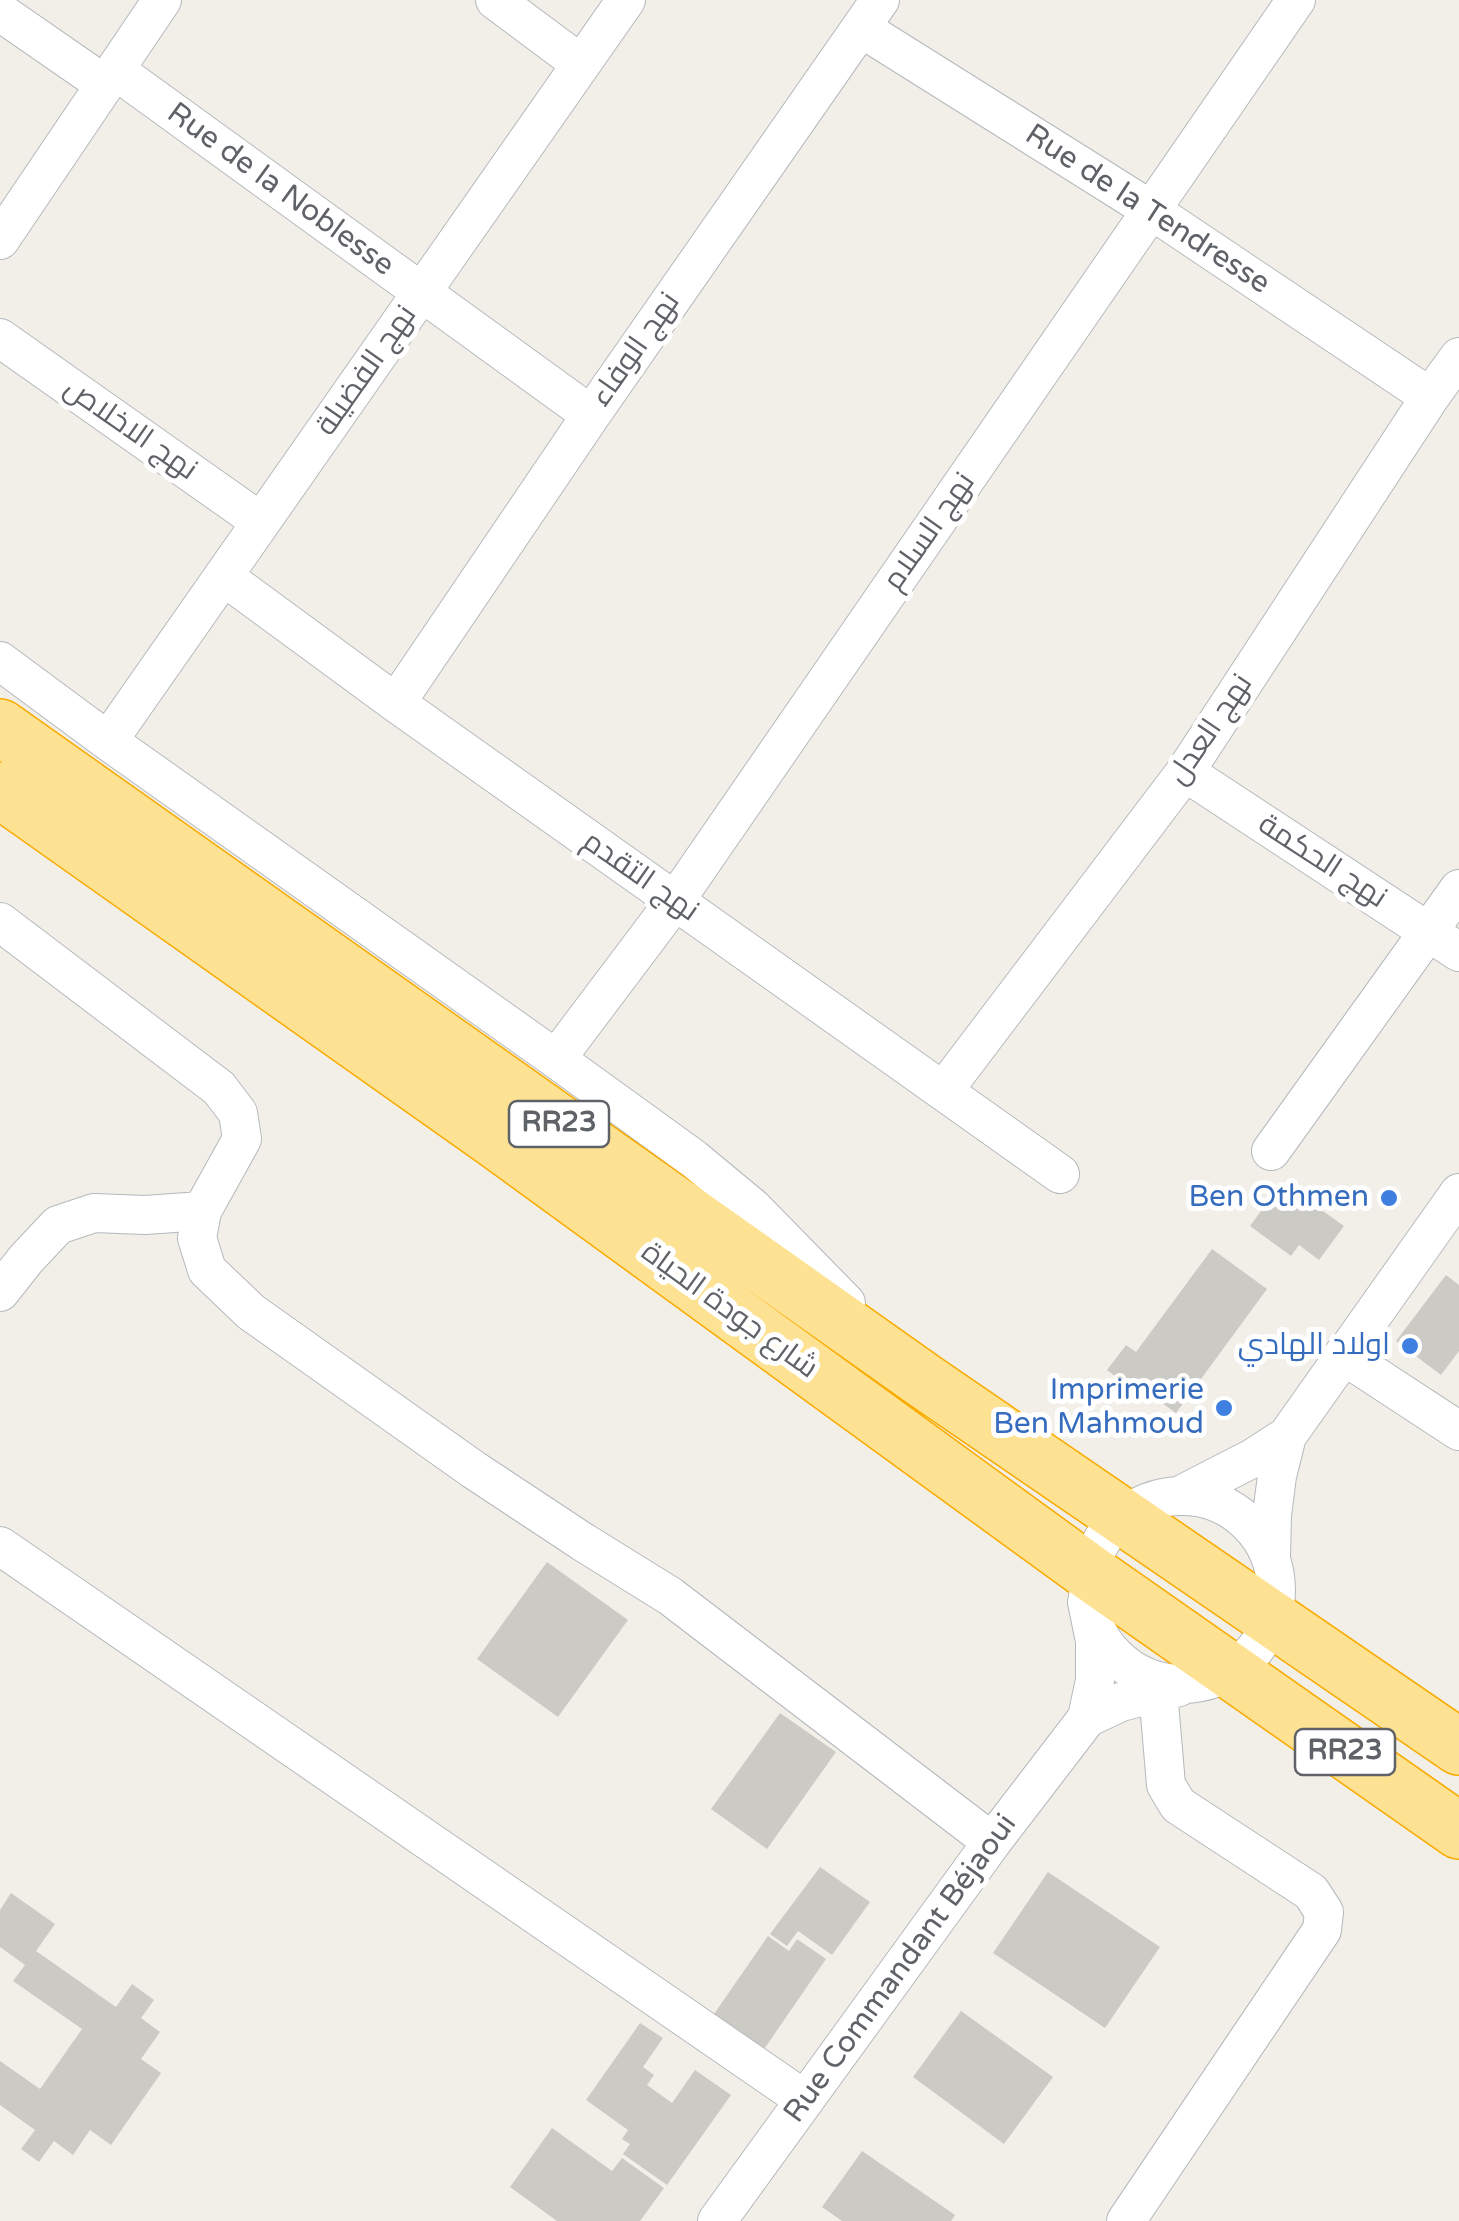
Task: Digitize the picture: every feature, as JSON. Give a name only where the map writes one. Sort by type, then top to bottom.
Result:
[{"type":"highway","name":"شارع جودة الحياة","points":[[0,727],[926,1382],[1459,1747]]},
{"type":"highway","name":"شارع جودة الحياة","points":[[0,790],[495,1140],[1213,1679],[1451,1830]]},
{"type":"street","points":[[0,240],[162,0]]},
{"type":"street","points":[[495,0],[581,64]]},
{"type":"street","name":"نهج الفضيلة","points":[[108,742],[626,0]]},
{"type":"street","name":"نهج السلام","points":[[556,1059],[675,902],[1296,0]]},
{"type":"street","name":"Rue de la Noblesse","points":[[0,12],[110,77],[422,292],[591,415]]},
{"type":"street","name":"Rue de la Tendresse","points":[[871,14],[1430,398]]},
{"type":"street","name":"نهج الوفاء","points":[[396,703],[871,14]]},
{"type":"street","name":"نهج الاخلاص","points":[[0,338],[261,522]]},
{"type":"street","name":"نهج العدل","points":[[944,1090],[1185,772],[1459,358]]},
{"type":"street","name":"نهج التقدم","points":[[223,576],[1060,1174]]},
{"type":"street","points":[[0,661],[694,1160],[753,1208],[926,1382]]},
{"type":"street","name":"نهج الحكمة","points":[[1185,772],[1444,942]]},
{"type":"street","points":[[1271,1151],[1444,942],[1459,889]]},
{"type":"street","points":[[0,922],[219,1088],[238,1113],[242,1139],[202,1210],[197,1238],[207,1270],[251,1312],[474,1470],[670,1596],[992,1842]]},
{"type":"street","points":[[1087,1718],[1122,1702],[1213,1679],[1257,1650],[1273,1619],[1278,1586],[1271,1556],[1272,1515],[1287,1436],[1459,1192]]},
{"type":"street","points":[[0,1292],[58,1225],[94,1213],[146,1215],[202,1210]]},
{"type":"street","points":[[1344,1356],[1459,1432]]},
{"type":"street","points":[[1182,1496],[1287,1436]]},
{"type":"street","points":[[1087,1718],[1095,1680],[1095,1640],[1088,1587],[1101,1542],[1122,1516],[1150,1501],[1182,1496],[1210,1499],[1236,1511],[1257,1530],[1271,1556]]},
{"type":"street","points":[[0,1546],[805,2100]]},
{"type":"street","points":[[1126,2221],[1322,1930],[1324,1912],[1310,1892],[1178,1805],[1166,1785],[1158,1691]]},
{"type":"street","name":"Rue Commandant Béjaoui","points":[[717,2221],[992,1842],[1087,1718]]},
{"type":"building","points":[[1282,1182],[1344,1226],[1319,1260],[1299,1245],[1291,1256],[1250,1226]]},
{"type":"building","points":[[1212,1249],[1267,1289],[1176,1413],[1130,1380],[1127,1385],[1107,1370],[1126,1345],[1136,1352]]},
{"type":"building","points":[[1446,1275],[1459,1285],[1459,1351],[1441,1375],[1396,1341]]},
{"type":"building","points":[[547,1562],[628,1620],[558,1717],[477,1659]]},
{"type":"building","points":[[780,1713],[836,1752],[767,1849],[711,1809]]},
{"type":"building","points":[[820,1867],[870,1902],[832,1955],[798,1931],[787,1946],[770,1934]]},
{"type":"building","points":[[1048,1872],[1160,1947],[1105,2028],[993,1953]]},
{"type":"building","points":[[11,1893],[55,1924],[36,1951],[116,2007],[132,1984],[154,2000],[141,2018],[160,2032],[141,2059],[161,2073],[111,2145],[90,2130],[73,2155],[54,2141],[39,2162],[21,2149],[35,2130],[0,2105],[0,2061],[40,2089],[82,2029],[13,1981],[25,1965],[0,1947],[0,1910]]},
{"type":"building","points":[[768,1936],[789,1951],[797,1939],[826,1959],[758,2058],[705,2027]]},
{"type":"building","points":[[961,2011],[1053,2077],[1004,2144],[913,2077]]},
{"type":"building","points":[[640,2023],[663,2038],[643,2067],[654,2075],[647,2085],[672,2103],[695,2070],[731,2095],[667,2185],[623,2154],[630,2144],[622,2139],[628,2130],[586,2100]]},
{"type":"building","points":[[552,2128],[612,2171],[622,2158],[664,2188],[640,2221],[557,2221],[510,2187]]},
{"type":"building","points":[[862,2151],[955,2215],[951,2221],[842,2221],[822,2207]]},
{"type":"place","name":"Ben Othmen","points":[[1389,1198]]},
{"type":"place","name":"اولاد الهادي","points":[[1410,1346]]},
{"type":"place","name":"Imprimerie Ben Mahmoud","points":[[1224,1408]]}]
